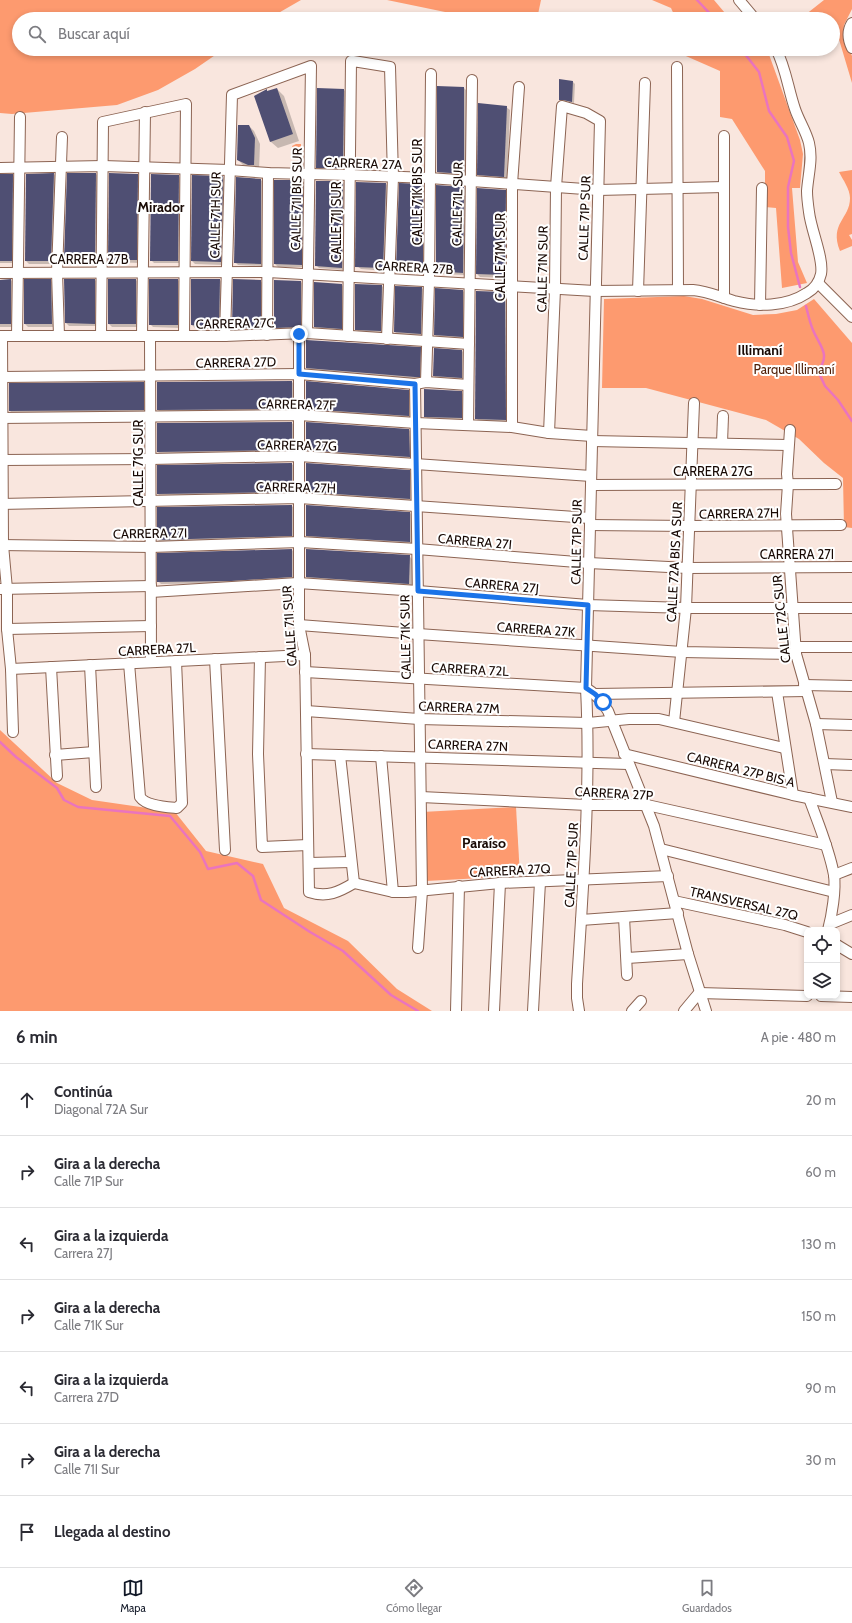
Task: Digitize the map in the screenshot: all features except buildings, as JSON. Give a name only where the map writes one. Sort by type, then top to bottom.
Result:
[{"type":"street","points":[[739,0],[749,12]]},
{"type":"street","points":[[852,24],[848,32],[852,48]]},
{"type":"street","points":[[779,56],[785,70],[795,108],[809,142],[811,162],[807,198],[811,224],[821,266],[818,283],[852,317]]},
{"type":"street","name":"CALLE 71J SUR","points":[[348,336],[351,61],[390,67],[394,176]]},
{"type":"street","name":"CALLE 71I BIS SUR","points":[[232,95],[311,66],[308,274],[303,334]]},
{"type":"street","points":[[677,67],[678,290]]},
{"type":"street","name":"CALLE 71K BIS SUR","points":[[426,382],[429,281],[431,74]]},
{"type":"street","name":"CALLE 71L SUR","points":[[468,425],[472,80]]},
{"type":"street","points":[[638,290],[645,83]]},
{"type":"street","name":"CALLE 71M SUR","points":[[512,427],[512,184],[519,87]]},
{"type":"street","name":"CALLE 71H SUR","points":[[225,336],[232,95]]},
{"type":"street","points":[[101,336],[103,122],[186,104],[184,336]]},
{"type":"street","name":"CALLE 71P SUR","points":[[562,106],[586,113],[600,121],[587,646],[590,691],[584,879],[577,984],[579,1011]]},
{"type":"street","name":"CALLE 71N SUR","points":[[549,433],[555,288],[556,187],[562,106]]},
{"type":"street","name":"CALLE 71G SUR","points":[[145,112],[142,272],[146,336],[151,376],[151,662]]},
{"type":"street","points":[[17,336],[20,117]]},
{"type":"street","points":[[724,136],[724,298]]},
{"type":"street","points":[[59,336],[57,272],[62,137]]},
{"type":"street","name":"CARRERA 27A","points":[[0,168],[102,166],[229,170],[268,173],[394,176],[598,190],[724,187]]},
{"type":"street","points":[[267,335],[268,173]]},
{"type":"street","points":[[387,339],[391,279],[394,176]]},
{"type":"street","points":[[760,304],[762,188]]},
{"type":"street","name":"CARRERA 27B","points":[[0,272],[268,272],[595,291],[700,291],[743,303],[760,304],[791,301],[806,294],[818,283]]},
{"type":"street","name":"CARRERA 27C","points":[[1,336],[225,336],[303,334],[469,344]]},
{"type":"street","name":"CALLE 71I SUR","points":[[303,334],[299,374],[300,542],[298,583],[299,625],[305,672],[309,892],[318,895],[335,894],[354,883]]},
{"type":"street","points":[[1,336],[1,545],[11,669],[12,732]]},
{"type":"street","name":"CARRERA 27D","points":[[2,377],[299,374],[415,384],[426,382],[468,385]]},
{"type":"street","name":"CALLE 71K SUR","points":[[415,384],[422,891],[418,948]]},
{"type":"street","name":"CALLE 72A BIS A SUR","points":[[674,722],[686,608],[694,403]]},
{"type":"street","name":"CARRERA 27F","points":[[2,418],[299,415],[416,423],[512,427],[592,438],[692,443],[788,445]]},
{"type":"street","points":[[722,444],[723,416]]},
{"type":"street","name":"CALLE 72C SUR","points":[[790,430],[788,445],[786,526],[794,608],[796,650],[805,688],[816,724],[832,802]]},
{"type":"street","name":"CARRERA 27G","points":[[2,460],[299,456],[591,480],[691,485],[836,484]]},
{"type":"street","name":"CARRERA 27H","points":[[1,504],[299,498],[417,506],[590,522],[689,526],[841,525]]},
{"type":"street","name":"CARRERA 27I","points":[[1,545],[151,546],[300,542],[417,549],[589,564],[688,568],[852,567]]},
{"type":"street","name":"CARRERA 27J","points":[[4,589],[151,589],[298,583],[588,605],[686,608],[852,608]]},
{"type":"street","name":"CARRERA 27K","points":[[299,625],[682,652],[796,650],[852,647]]},
{"type":"street","points":[[7,629],[151,626]]},
{"type":"street","name":"CARRERA 27L","points":[[11,669],[304,655]]},
{"type":"street","points":[[260,657],[258,754],[262,847],[308,845]]},
{"type":"street","points":[[215,659],[225,850]]},
{"type":"street","points":[[129,663],[140,797],[143,801],[177,808],[182,803],[176,661]]},
{"type":"street","points":[[90,665],[96,787]]},
{"type":"street","points":[[51,667],[57,776]]},
{"type":"street","name":"CARRERA 72L","points":[[305,672],[590,691]]},
{"type":"street","points":[[590,691],[677,693],[776,692],[805,688],[852,686]]},
{"type":"street","points":[[590,691],[603,702],[612,721],[628,764],[647,805],[661,850],[699,993],[706,1011]]},
{"type":"street","points":[[776,692],[784,748],[793,794]]},
{"type":"street","name":"CARRERA 27M","points":[[306,711],[420,719],[588,723],[643,718],[674,722]]},
{"type":"street","points":[[674,722],[784,748]]},
{"type":"street","points":[[816,724],[852,725]]},
{"type":"street","points":[[55,755],[94,752]]},
{"type":"street","name":"CARRERA 27N","points":[[306,754],[628,764]]},
{"type":"street","name":"CARRERA 27P BIS A","points":[[624,754],[852,807]]},
{"type":"street","points":[[340,755],[354,883]]},
{"type":"street","points":[[381,756],[393,892]]},
{"type":"street","points":[[825,764],[852,765]]},
{"type":"street","name":"CARRERA 27P","points":[[420,798],[586,805],[647,805],[826,845]]},
{"type":"street","points":[[809,798],[826,845],[834,875],[834,892],[829,927]]},
{"type":"street","points":[[661,850],[834,892]]},
{"type":"street","points":[[308,863],[351,862]]},
{"type":"street","points":[[834,875],[852,868]]},
{"type":"street","name":"CARRERA 27Q","points":[[354,883],[393,892],[422,891],[500,883],[668,876]]},
{"type":"street","points":[[533,1011],[540,882]]},
{"type":"street","points":[[494,1011],[500,883]]},
{"type":"street","points":[[456,1011],[459,886]]},
{"type":"street","name":"TRANSVERSAL 27Q","points":[[674,901],[785,925],[804,931]]},
{"type":"street","points":[[581,920],[678,913]]},
{"type":"street","points":[[829,927],[852,915]]},
{"type":"street","points":[[624,917],[627,975]]},
{"type":"street","points":[[840,947],[852,954]]},
{"type":"street","points":[[627,958],[688,954]]},
{"type":"street","points":[[699,993],[804,996]]},
{"type":"street","points":[[684,1011],[699,993]]},
{"type":"street","points":[[840,997],[852,997]]},
{"type":"street","points":[[632,1011],[641,1001]]},
{"type":"green space","points":[[0,0],[301,0],[280,12],[12,12],[12,56],[214,56],[195,69],[158,90],[117,105],[12,114],[0,113]]},
{"type":"green space","points":[[387,0],[541,0],[538,12],[445,12]]},
{"type":"green space","points":[[652,0],[714,0],[724,12],[673,12],[671,8]]},
{"type":"green space","points":[[824,0],[852,0],[852,9],[844,25],[843,34],[852,56],[852,83],[840,43],[840,12],[809,12]]},
{"type":"green space","points":[[686,56],[770,56],[800,140],[803,154],[800,188],[792,188],[798,262],[807,283],[782,288],[776,208],[765,207],[765,171],[732,119],[720,117],[720,71]]},
{"type":"green space","points":[[301,144],[301,163],[292,146]]},
{"type":"green space","points":[[852,170],[852,234],[849,235],[852,240],[852,246],[840,251],[837,242],[838,227],[847,211],[850,195],[848,188],[839,172]]},
{"type":"green space","name":"Parque Illimaní","points":[[684,296],[702,299],[753,315],[776,314],[797,310],[814,299],[852,343],[852,528],[844,527],[843,478],[824,463],[799,439],[766,420],[646,388],[602,388],[604,299]]},
{"type":"green space","points":[[0,730],[57,783],[92,800],[175,812],[206,851],[263,864],[284,908],[348,941],[397,989],[432,1011],[0,1011]]},
{"type":"green space","points":[[516,807],[520,876],[426,881],[422,812]]},
{"type":"waterway","points":[[697,0],[708,12]]},
{"type":"waterway","points":[[746,56],[759,72],[769,111],[787,137],[794,161],[788,187],[788,227],[791,253],[800,287]]},
{"type":"waterway","points":[[806,306],[812,327],[824,355],[824,360],[818,371],[825,386],[838,400],[852,421]]},
{"type":"waterway","points":[[0,742],[16,757],[57,788],[64,800],[78,807],[170,816],[200,852],[208,869],[237,863],[253,876],[261,900],[310,932],[343,951],[391,995],[418,1011]]},
{"type":"district","name":"Mirador","points":[[161,207]]},
{"type":"district","name":"Illimaní","points":[[760,350]]},
{"type":"district","name":"Paraíso","points":[[484,843]]},
{"type":"route","points":[[299,334],[299,374],[415,384],[418,591],[588,605],[586,688],[603,702]]}]
